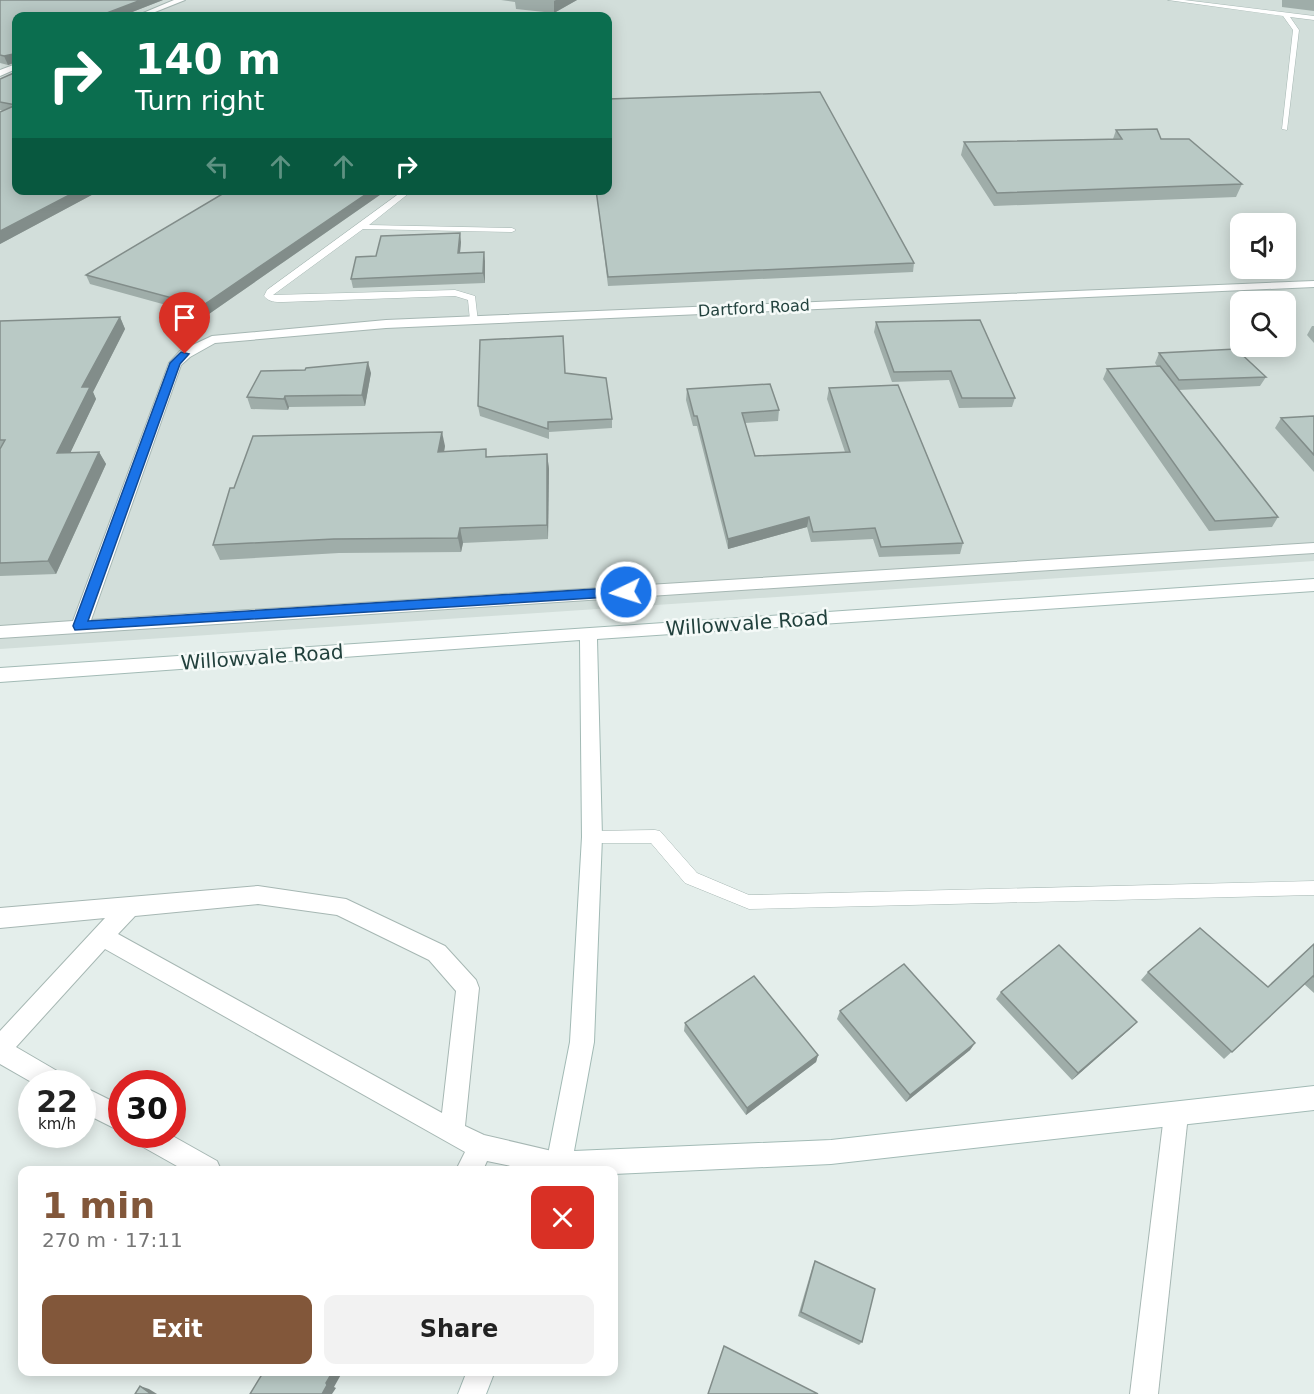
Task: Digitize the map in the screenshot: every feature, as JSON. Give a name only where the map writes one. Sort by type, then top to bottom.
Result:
[{"type":"street","points":[[150,12],[181,0]]},
{"type":"street","name":"Dartford Road","points":[[80,626],[175,363],[196,346],[212,340],[386,324],[1314,284]]},
{"type":"street","points":[[0,632],[1314,548]]},
{"type":"street","name":"Willowvale Road","points":[[0,675],[1314,585]]},
{"type":"street","points":[[559,1166],[582,1042],[592,837],[588,633]]},
{"type":"street","points":[[0,918],[258,895],[339,906],[438,953],[468,988],[452,1132]]},
{"type":"street","points":[[34,1070],[0,1050],[128,908]]},
{"type":"street","points":[[102,936],[481,1147],[555,1166]]},
{"type":"street","points":[[577,1166],[831,1152],[1314,1098]]},
{"type":"street","points":[[1144,1394],[1176,1115]]},
{"type":"street","points":[[471,1166],[481,1147]]},
{"type":"street","points":[[170,1148],[201,1166]]},
{"type":"street","points":[[472,1394],[480,1376]]},
{"type":"lane","points":[[1172,0],[1314,18]]},
{"type":"lane","points":[[1285,14],[1296,30],[1285,129]]},
{"type":"lane","points":[[403,195],[270,292],[268,296],[273,299],[283,299],[455,293],[472,298],[475,320]]},
{"type":"lane","points":[[361,227],[512,230]]},
{"type":"lane","points":[[592,837],[655,836],[692,878],[749,902],[1314,888]]},
{"type":"shaded area","points":[[0,0],[1314,0],[1314,561],[0,649]]},
{"type":"building","points":[[0,0],[141,0],[110,12],[12,12],[12,54],[0,55]]},
{"type":"building","points":[[12,74],[12,104],[0,102],[0,79]]},
{"type":"building","points":[[820,92],[914,263],[608,277],[597,195],[612,195],[612,99]]},
{"type":"building","points":[[12,107],[12,195],[69,195],[0,231],[0,112]]},
{"type":"building","points":[[1157,129],[1161,139],[1189,139],[1242,184],[997,193],[964,142],[1122,139],[1116,130]]},
{"type":"building","points":[[221,195],[365,195],[202,306],[86,275]]},
{"type":"building","points":[[460,233],[458,253],[484,252],[483,273],[351,279],[356,257],[376,256],[381,236]]},
{"type":"building","points":[[120,317],[82,387],[90,387],[57,453],[99,452],[48,561],[0,563],[0,449],[5,440],[0,440],[0,321]]},
{"type":"building","points":[[980,320],[1015,398],[962,398],[951,371],[894,372],[876,322]]},
{"type":"building","points":[[563,336],[565,373],[606,378],[612,419],[548,422],[548,429],[478,406],[480,340]]},
{"type":"building","points":[[1230,349],[1230,357],[1245,357],[1266,377],[1179,380],[1159,353]]},
{"type":"building","points":[[368,362],[362,395],[285,396],[284,399],[247,397],[261,371],[305,370],[306,368]]},
{"type":"building","points":[[1160,366],[1278,517],[1215,521],[1107,369]]},
{"type":"building","points":[[770,384],[779,410],[742,413],[755,456],[850,452],[829,388],[898,385],[963,543],[881,547],[875,528],[813,532],[809,517],[728,539],[697,416],[694,416],[687,389]]},
{"type":"building","points":[[1314,416],[1314,455],[1281,418]]},
{"type":"building","points":[[442,432],[438,452],[486,449],[486,457],[547,454],[547,525],[460,528],[458,538],[334,539],[213,545],[230,488],[234,488],[253,436]]},
{"type":"building","points":[[1200,928],[1268,987],[1314,944],[1314,977],[1232,1052],[1148,972]]},
{"type":"building","points":[[1059,945],[1137,1022],[1078,1073],[1001,992]]},
{"type":"building","points":[[904,964],[975,1043],[910,1095],[840,1011]]},
{"type":"building","points":[[754,976],[818,1055],[747,1108],[685,1023]]},
{"type":"building","points":[[815,1261],[875,1289],[862,1342],[801,1312]]},
{"type":"building","points":[[724,1346],[818,1394],[708,1394]]},
{"type":"building","points":[[261,1376],[330,1376],[322,1394],[250,1394]]},
{"type":"building","points":[[140,1386],[151,1394],[135,1394]]},
{"type":"route","points":[[185,354],[175,363],[80,626],[626,592]]}]
